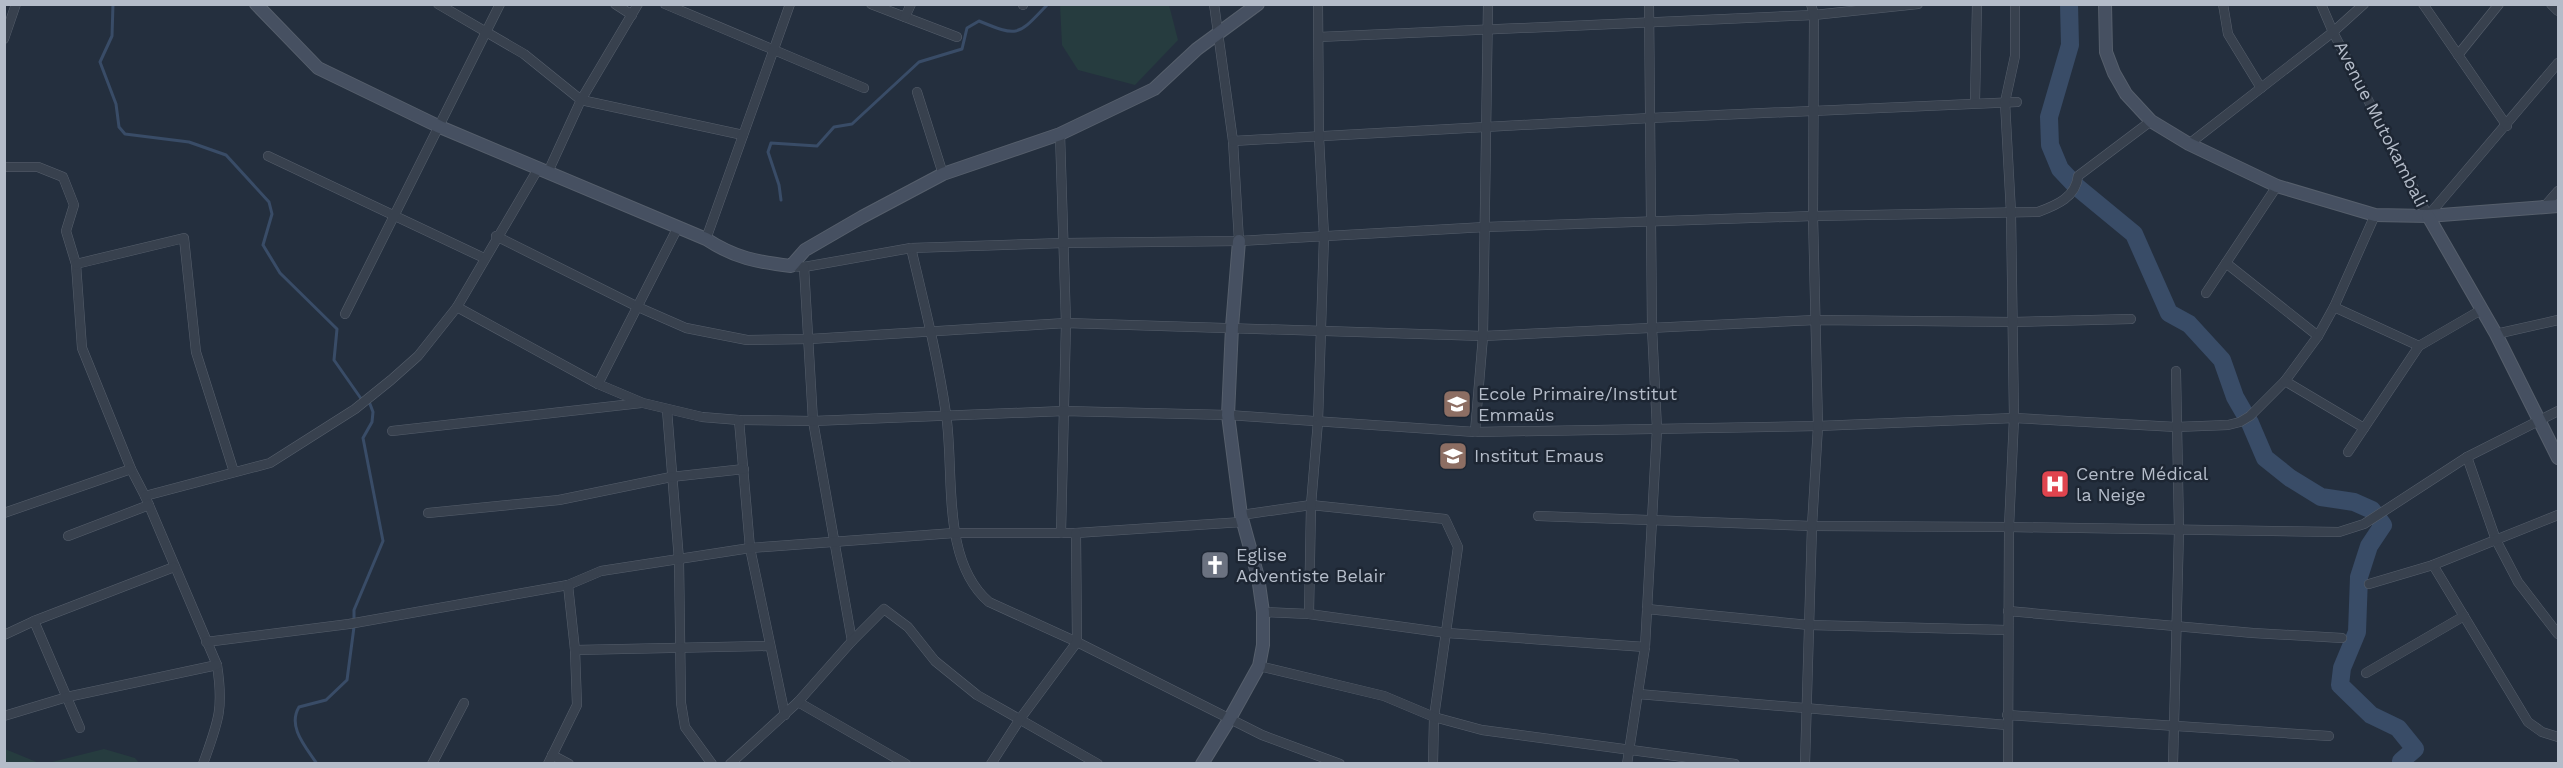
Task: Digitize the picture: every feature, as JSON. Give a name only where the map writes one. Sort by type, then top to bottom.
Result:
[{"type":"street","points":[[256,4],[265,16],[318,68],[440,127],[706,239],[728,253],[758,262],[798,267],[911,248],[1239,241],[1485,227],[1813,216],[2038,212],[2061,203],[2077,187],[2078,176],[2151,121]]},
{"type":"street","points":[[265,16],[273,4]]},
{"type":"street","points":[[438,4],[524,54],[581,100],[743,135]]},
{"type":"street","points":[[345,314],[500,4]]},
{"type":"street","points":[[615,4],[632,15]]},
{"type":"street","points":[[145,496],[270,463],[355,409],[418,356],[457,306],[496,236],[543,171],[581,100],[638,4]]},
{"type":"street","points":[[665,4],[864,88]]},
{"type":"street","points":[[706,239],[790,4]]},
{"type":"street","points":[[871,4],[957,37]]},
{"type":"street","points":[[905,17],[911,4]]},
{"type":"street","points":[[1202,764],[1259,666],[1263,645],[1263,612],[1258,578],[1242,519],[1228,415],[1239,241],[1233,141],[1214,4]]},
{"type":"street","points":[[852,641],[813,420],[810,339],[798,267],[806,250],[943,174],[1060,134],[1154,89],[1219,33],[1258,4]]},
{"type":"street","points":[[1309,614],[1311,504],[1318,421],[1324,236],[1319,137],[1318,4]]},
{"type":"street","points":[[1475,432],[1483,336],[1488,4]]},
{"type":"street","points":[[1627,764],[1645,646],[1658,429],[1652,328],[1649,4]]},
{"type":"street","points":[[1805,764],[1812,526],[1818,426],[1813,216],[1814,15],[1811,4]]},
{"type":"street","points":[[1319,37],[1814,15],[1918,4]]},
{"type":"street","points":[[1976,102],[1977,4]]},
{"type":"street","points":[[2008,764],[2007,630],[2014,418],[2011,213],[2005,102],[2015,56],[2015,4]]},
{"type":"street","points":[[2223,4],[2228,34],[2261,88]]},
{"type":"street","name":"Avenue Mutokambali","points":[[2321,4],[2333,32],[2428,216]]},
{"type":"street","name":"Avenue Mutokambali","points":[[2333,32],[2364,4]]},
{"type":"street","points":[[2423,4],[2507,126]]},
{"type":"street","points":[[2458,55],[2499,4]]},
{"type":"street","points":[[2551,4],[2559,11]]},
{"type":"street","points":[[2108,7],[2106,52],[2114,73],[2126,94],[2151,121],[2190,144],[2277,186],[2376,216],[2428,216],[2559,206]]},
{"type":"street","points":[[4,39],[11,8]]},
{"type":"street","points":[[2190,144],[2333,32]]},
{"type":"street","points":[[2428,216],[2559,63]]},
{"type":"street","points":[[917,92],[943,174]]},
{"type":"street","points":[[1233,141],[1650,118],[1976,102],[2018,102]]},
{"type":"street","points":[[1060,134],[1066,323],[1061,533]]},
{"type":"street","points":[[268,156],[484,258]]},
{"type":"street","points":[[4,167],[38,167],[63,177],[74,205],[66,231],[76,264],[82,348],[130,469],[149,505],[217,665],[221,695],[219,720],[203,764]]},
{"type":"street","points":[[2206,293],[2277,186]]},
{"type":"street","points":[[2544,207],[2559,191]]},
{"type":"street","points":[[457,306],[598,384],[644,403],[702,417],[739,420],[813,420],[1064,411],[1228,415],[1475,432],[1818,426],[2014,418],[2176,427],[2240,422],[2250,416],[2285,381],[2318,336],[2334,307],[2376,216]]},
{"type":"street","points":[[2428,216],[2496,334],[2538,422],[2559,458]]},
{"type":"street","points":[[598,384],[678,227]]},
{"type":"street","points":[[496,236],[638,307],[686,328],[747,340],[810,339],[1066,323],[1483,336],[1815,320],[2013,322],[2131,319]]},
{"type":"street","points":[[76,264],[184,238],[195,352],[234,472]]},
{"type":"street","points":[[911,248],[931,331],[946,416],[954,533],[969,579],[979,594],[989,602],[1077,642],[1229,720],[1340,764]]},
{"type":"street","points":[[2226,263],[2318,336]]},
{"type":"street","points":[[2334,307],[2419,346]]},
{"type":"street","points":[[2348,452],[2419,346],[2481,310]]},
{"type":"street","points":[[2496,334],[2559,320]]},
{"type":"street","points":[[2173,764],[2178,530],[2176,371]]},
{"type":"street","points":[[2285,381],[2364,428]]},
{"type":"street","points":[[392,431],[644,403]]},
{"type":"street","points":[[667,410],[679,560],[681,703],[685,727],[712,764]]},
{"type":"street","points":[[1539,516],[1812,526],[2339,532],[2364,524],[2468,457],[2559,411]]},
{"type":"street","points":[[739,420],[750,548],[784,715]]},
{"type":"street","points":[[2468,457],[2496,540],[2518,582],[2559,634]]},
{"type":"street","points":[[4,513],[130,469]]},
{"type":"street","points":[[428,513],[559,500],[671,477],[744,469]]},
{"type":"street","points":[[206,642],[349,624],[568,585],[602,571],[750,548],[954,533],[1076,533],[1242,519],[1311,504],[1445,519],[1458,547],[1434,717],[1433,764]]},
{"type":"street","points":[[68,536],[149,505]]},
{"type":"street","points":[[2369,585],[2433,565],[2559,515]]},
{"type":"street","points":[[991,764],[1020,719],[1077,642],[1076,533]]},
{"type":"street","points":[[2433,565],[2528,722],[2542,732],[2559,737]]},
{"type":"street","points":[[4,635],[34,621],[174,567]]},
{"type":"street","points":[[568,585],[575,650],[577,705],[550,759],[569,764]]},
{"type":"street","points":[[730,764],[798,702],[884,609],[908,627],[935,661],[977,695],[1098,764]]},
{"type":"street","points":[[1647,609],[1809,625],[2007,630]]},
{"type":"street","points":[[2008,611],[2342,638]]},
{"type":"street","points":[[1263,612],[1309,614],[1446,633],[1645,646]]},
{"type":"street","points":[[2366,672],[2464,616]]},
{"type":"street","points":[[34,621],[80,728]]},
{"type":"street","points":[[575,650],[770,646]]},
{"type":"street","points":[[4,717],[67,697],[217,665]]},
{"type":"street","points":[[1259,666],[1384,696],[1434,717],[1482,730],[1735,764]]},
{"type":"street","points":[[1638,694],[1806,708],[2007,720],[2174,725],[2329,736]]},
{"type":"street","points":[[798,702],[906,764]]},
{"type":"street","points":[[432,764],[464,703]]},
{"type":"green space","points":[[1060,5],[1169,5],[1178,40],[1135,85],[1078,70],[1062,45]]},
{"type":"green space","points":[[5,749],[39,763],[5,763]]},
{"type":"green space","points":[[104,749],[135,758],[139,763],[48,763]]},
{"type":"waterway","points":[[113,4],[112,36],[100,62],[116,104],[119,127],[125,134],[189,142],[226,155],[269,202],[272,214],[263,245],[280,273],[337,329],[334,360],[362,400]]},
{"type":"waterway","points":[[781,200],[779,185],[768,152],[771,143],[817,146],[834,127],[852,124],[919,62],[962,49],[967,28],[979,21],[1003,30],[1018,30],[1030,22],[1048,4]]},
{"type":"waterway","points":[[2069,4],[2070,45],[2049,117],[2050,145],[2060,169],[2077,187],[2134,234],[2169,313],[2189,324],[2222,360],[2235,397],[2250,423],[2265,458],[2290,478],[2321,497],[2354,502],[2372,510],[2383,525],[2369,546],[2359,577],[2357,632],[2342,668],[2340,685],[2371,715],[2398,728],[2415,749],[2401,761],[2402,764]]},
{"type":"waterway","points":[[354,622],[354,610],[383,541],[363,438],[372,422],[373,412],[370,404]]},
{"type":"waterway","points":[[317,764],[299,737],[295,722],[296,714],[299,707],[326,700],[347,680],[354,627]]},
{"type":"place","name":"Ecole Primaire/Institut Emmaüs","points":[[1457,404]]},
{"type":"place","name":"Institut Emaus","points":[[1453,456]]},
{"type":"place","name":"Centre Médical la Neige","points":[[2055,484]]},
{"type":"place","name":"Eglise Adventiste Belair","points":[[1215,565]]}]
